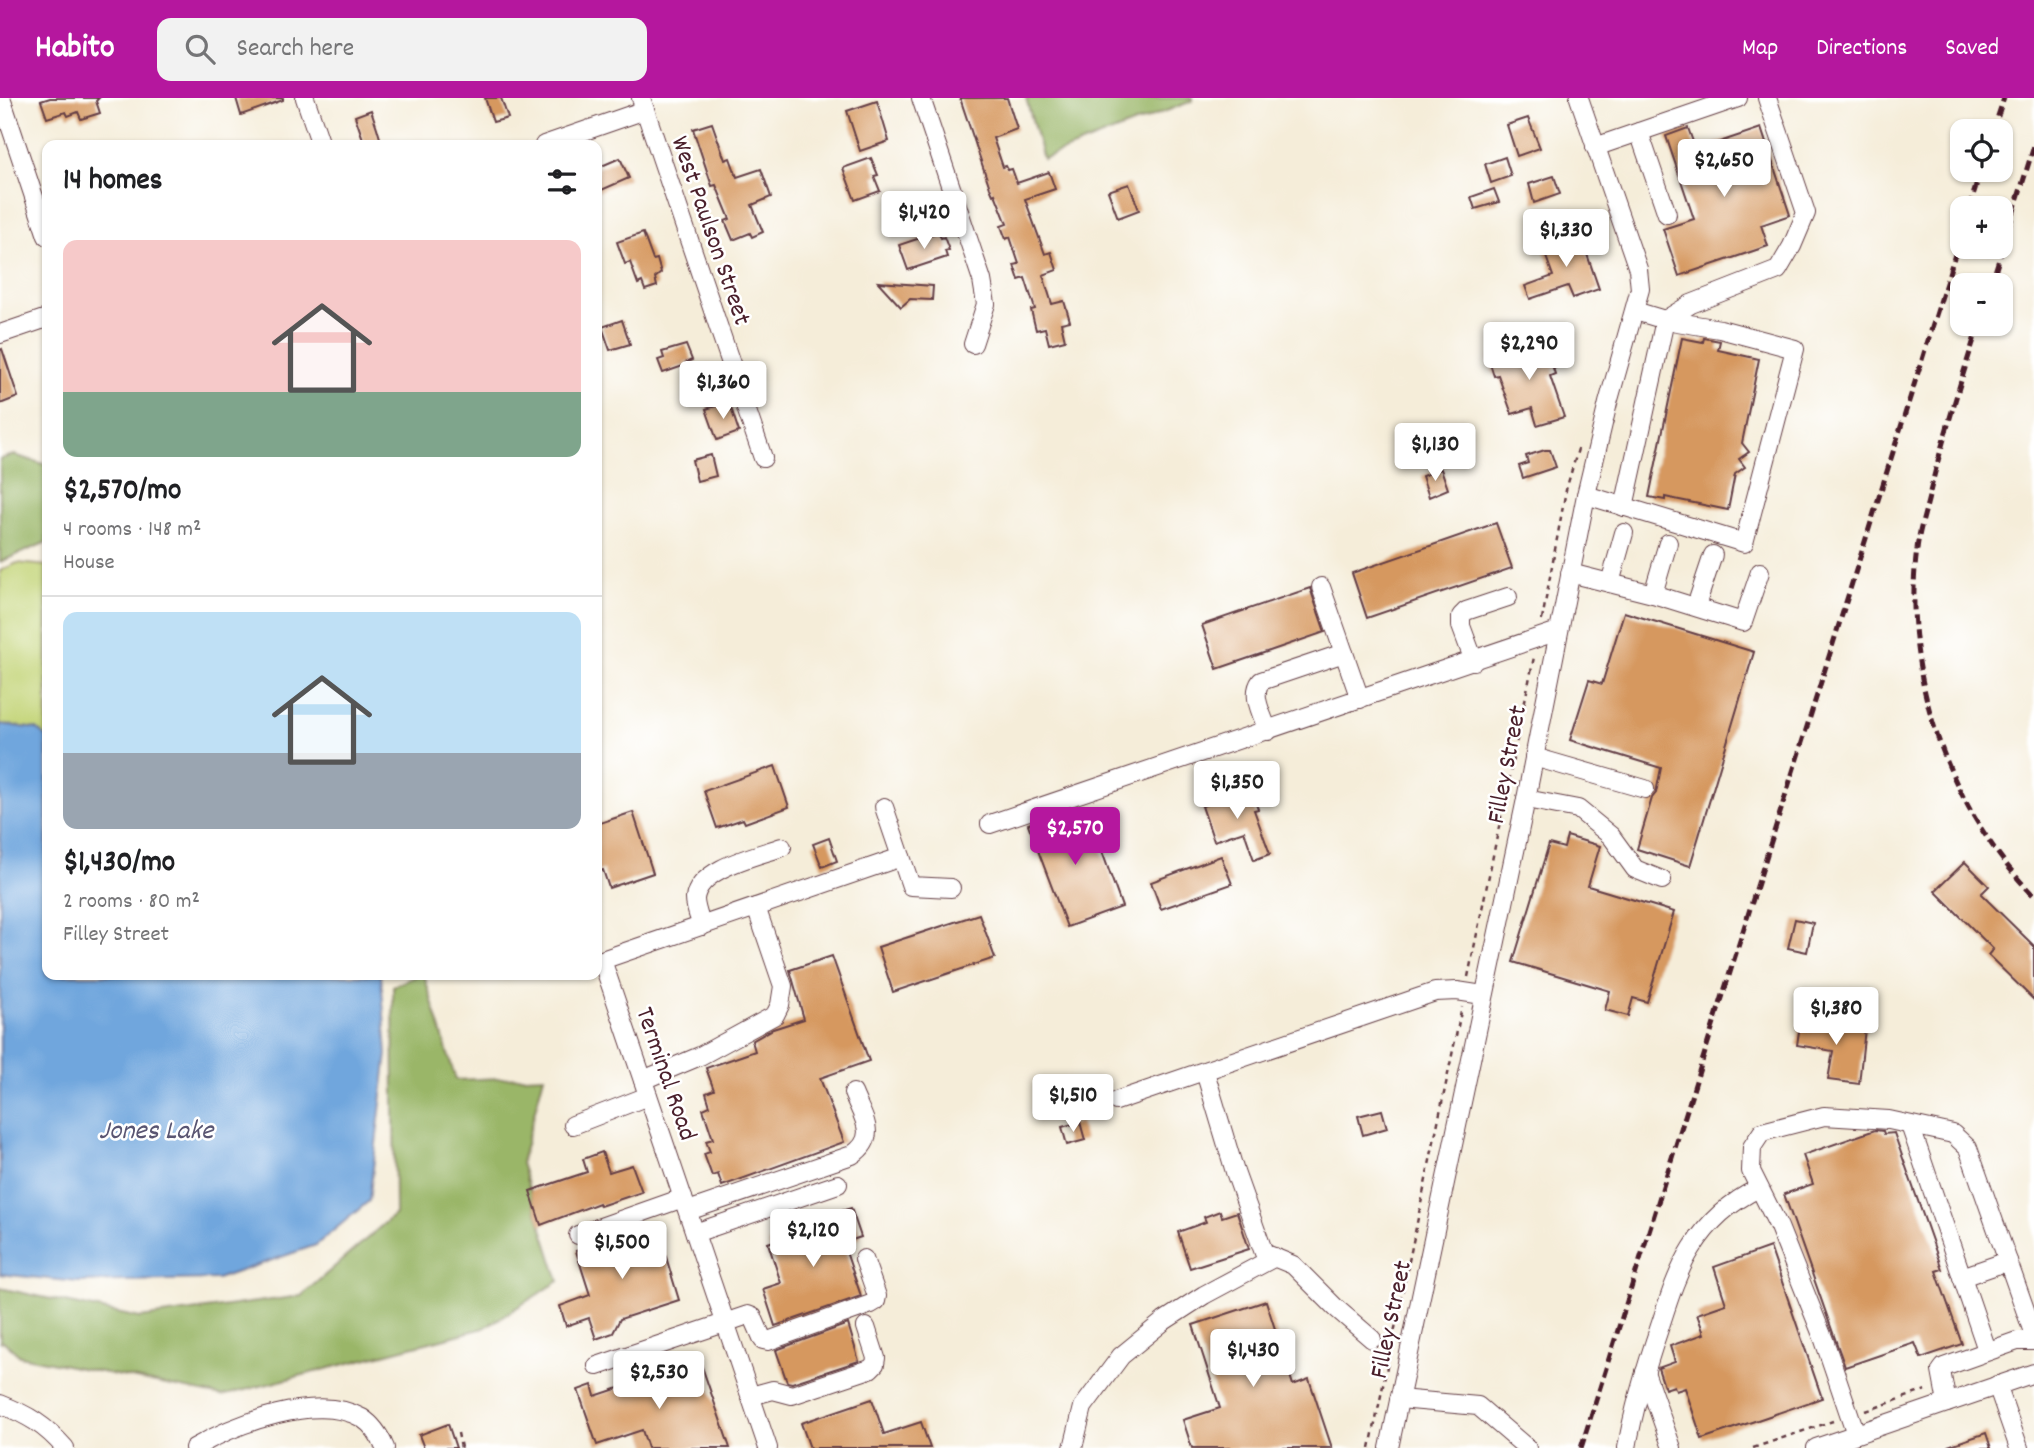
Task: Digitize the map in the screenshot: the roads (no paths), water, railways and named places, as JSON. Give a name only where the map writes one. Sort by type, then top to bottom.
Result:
[{"type":"street","points":[[1,98],[42,221]]},
{"type":"street","points":[[305,98],[319,140]]},
{"type":"street","points":[[921,98],[982,281],[986,304],[973,344]]},
{"type":"street","name":"Filley Street","points":[[1389,1448],[1526,799],[1586,495],[1608,402],[1640,289],[1638,269],[1579,98]]},
{"type":"street","points":[[1595,147],[1738,98]]},
{"type":"street","points":[[1624,507],[1665,320],[1691,304],[1778,270],[1806,213],[1768,98]]},
{"type":"street","points":[[556,140],[643,104]]},
{"type":"street","name":"West Paulson Street","points":[[643,104],[763,458]]},
{"type":"street","points":[[1639,132],[1667,214]]},
{"type":"street","points":[[1586,495],[1744,543],[1794,349],[1720,329],[1665,320],[1634,311]]},
{"type":"street","points":[[0,334],[42,320]]},
{"type":"street","points":[[1611,583],[1624,533]]},
{"type":"street","points":[[1653,594],[1668,542]]},
{"type":"street","points":[[1696,606],[1713,555]]},
{"type":"street","points":[[1570,573],[1696,606],[1744,622],[1760,572]]},
{"type":"street","points":[[1321,587],[1360,699]]},
{"type":"street","points":[[1474,661],[1461,626],[1461,616],[1466,611],[1508,597]]},
{"type":"street","points":[[990,824],[1558,631]]},
{"type":"street","points":[[1268,731],[1256,696],[1256,687],[1261,681],[1344,653]]},
{"type":"street","points":[[1534,757],[1645,789]]},
{"type":"street","points":[[1526,799],[1578,809],[1611,836],[1635,869],[1662,880]]},
{"type":"street","points":[[884,807],[911,886],[951,888]]},
{"type":"street","points":[[702,926],[695,906],[695,895],[705,880],[718,870],[782,847]]},
{"type":"street","name":"Terminal Road","points":[[768,1448],[602,960],[901,857]]},
{"type":"street","points":[[573,1125],[646,1088],[775,1015],[783,986],[756,907]]},
{"type":"street","points":[[1116,1101],[1435,992],[1483,995]]},
{"type":"street","points":[[1205,1072],[1235,1172],[1264,1253],[1293,1265],[1372,1339]]},
{"type":"street","points":[[578,1235],[852,1155],[863,1147],[868,1132],[853,1093]]},
{"type":"street","points":[[1856,1434],[1824,1340],[1779,1227],[1751,1171],[1752,1147],[1762,1132],[1824,1116],[1889,1121],[1953,1134],[1968,1148],[2034,1338],[1987,1350],[1944,1367],[1941,1371],[1947,1403]]},
{"type":"street","points":[[1910,1125],[1987,1350]]},
{"type":"street","points":[[695,1233],[838,1184]]},
{"type":"street","points":[[1627,1448],[1645,1371],[1672,1291],[1691,1248],[1715,1218],[1738,1198],[1759,1188]]},
{"type":"street","points":[[1073,1448],[1083,1407],[1121,1356],[1164,1321],[1204,1295],[1275,1257]]},
{"type":"street","points":[[597,1366],[748,1315],[753,1317],[763,1339],[768,1341],[872,1304],[877,1296],[864,1259]]},
{"type":"street","points":[[1962,1277],[2008,1261]]},
{"type":"street","points":[[751,1396],[773,1390],[792,1395],[870,1369],[876,1358],[866,1327]]},
{"type":"street","points":[[1645,1371],[1672,1448]]},
{"type":"street","points":[[1816,1448],[2034,1373]]},
{"type":"street","points":[[1997,1385],[2019,1448]]},
{"type":"street","points":[[1399,1399],[1478,1406],[1527,1448]]},
{"type":"street","points":[[0,1404],[23,1413],[46,1427],[65,1448]]},
{"type":"street","points":[[194,1448],[217,1442],[260,1418],[295,1411],[337,1410],[364,1419],[374,1428],[385,1448]]},
{"type":"water","name":"Jones Lake","points":[[0,724],[37,729],[42,734],[42,980],[381,980],[387,1054],[369,1201],[316,1245],[217,1279],[78,1282],[0,1274]]},
{"type":"railway","points":[[1997,119],[2004,98]]},
{"type":"railway","points":[[1995,273],[2034,146]]},
{"type":"railway","points":[[1973,196],[1977,182]]},
{"type":"railway","points":[[1581,1448],[1954,259]]},
{"type":"railway","points":[[1975,336],[1919,535],[1914,596],[1916,643],[1924,690],[1937,736],[1955,780],[1977,822],[2004,861],[2034,896]]}]
